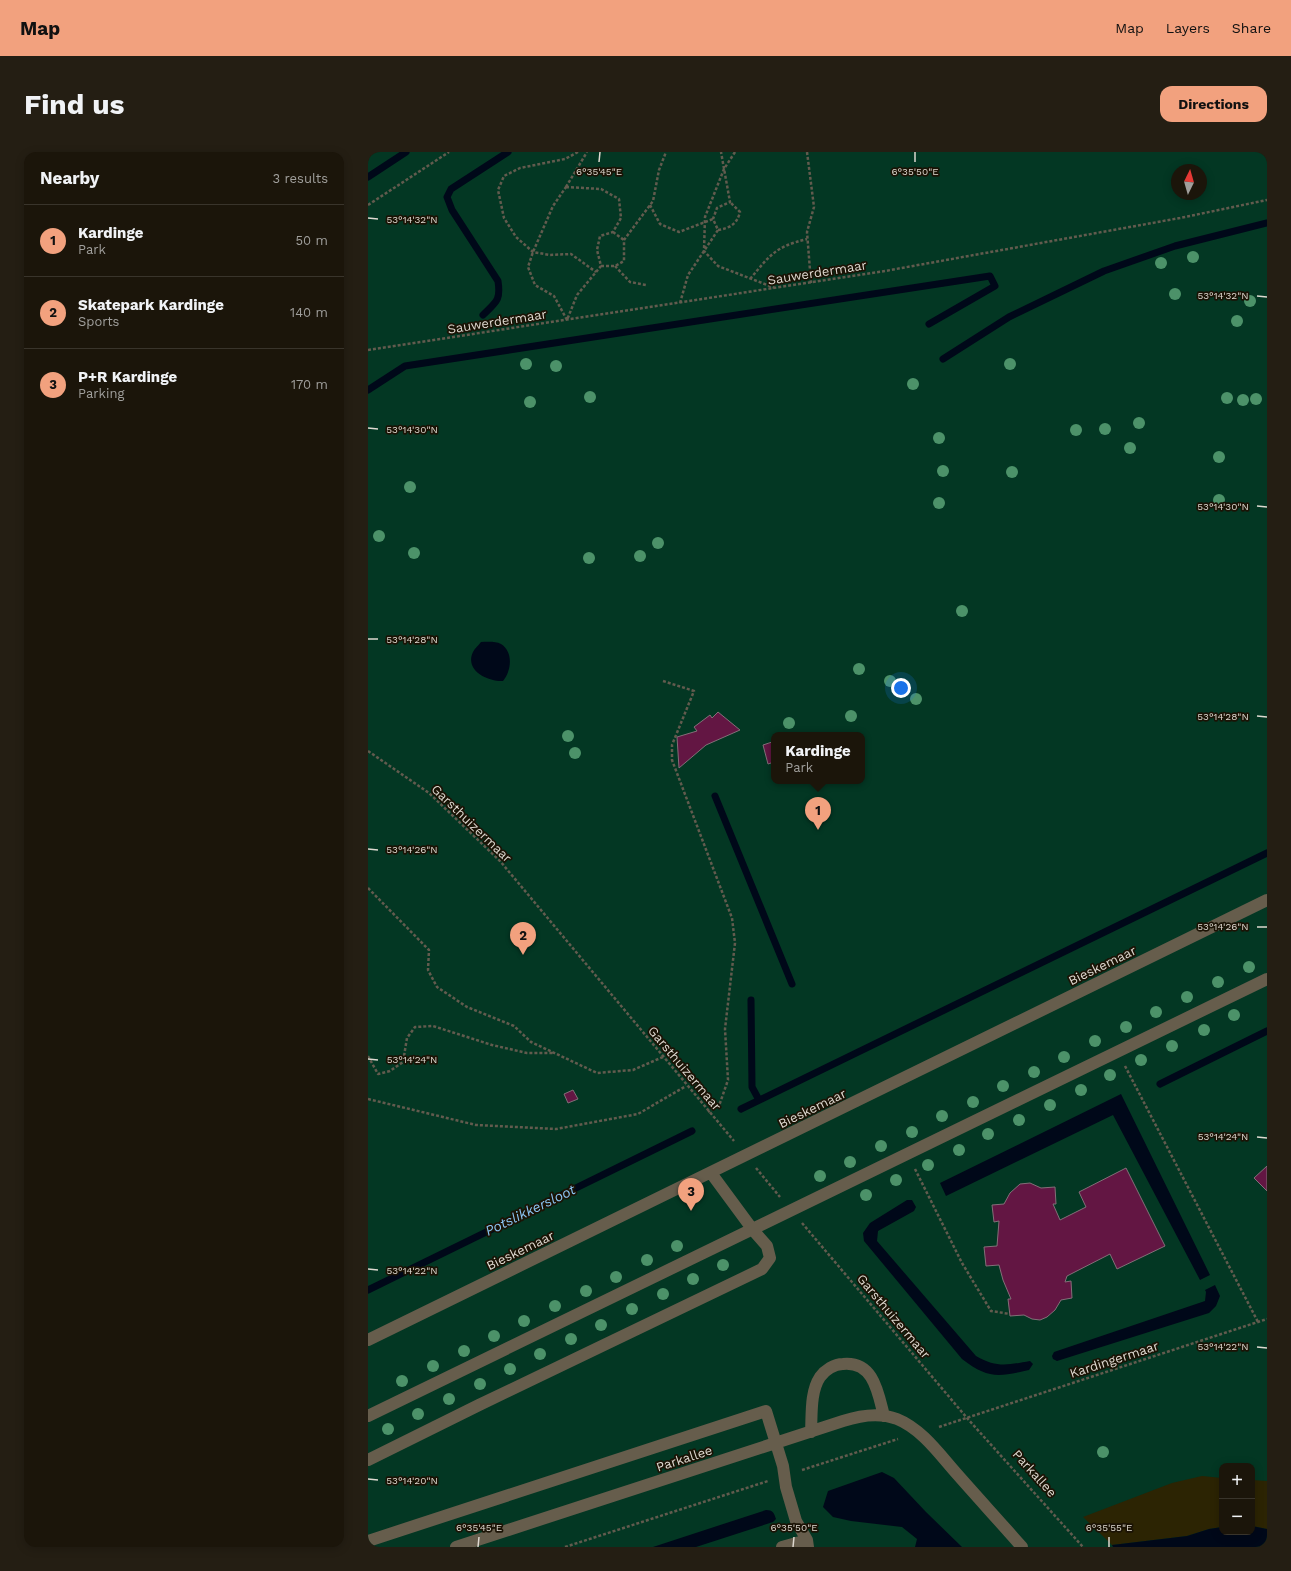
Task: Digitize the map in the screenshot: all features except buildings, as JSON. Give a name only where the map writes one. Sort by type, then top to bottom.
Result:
[{"type":"lane","name":"Bieskemaar","points":[[368,1340],[1267,900]]},
{"type":"lane","points":[[368,1416],[753,1230],[791,1210],[908,1155],[1267,979]]},
{"type":"lane","points":[[368,1460],[762,1269],[770,1258],[767,1246],[753,1230],[711,1173]]},
{"type":"lane","points":[[811,1432],[816,1385],[825,1371],[840,1364],[849,1363],[858,1366],[866,1370],[872,1377],[876,1385],[884,1416]]},
{"type":"lane","points":[[368,1540],[766,1411],[783,1466],[786,1487],[796,1521],[807,1543],[782,1547]]},
{"type":"lane","name":"Parkallee","points":[[456,1547],[776,1444],[856,1416],[870,1415],[897,1419],[919,1433],[1022,1547]]},
{"type":"path","points":[[368,205],[449,152]]},
{"type":"path","points":[[578,152],[565,159],[520,168],[504,176],[498,190],[504,218],[516,237],[532,252],[550,255],[571,254],[596,272]]},
{"type":"path","points":[[566,320],[554,296],[535,285],[528,267],[532,252],[553,206],[566,188],[587,152]]},
{"type":"path","points":[[601,266],[615,266],[624,261],[624,240],[653,201],[659,170],[666,152]]},
{"type":"path","points":[[680,303],[688,275],[718,230],[730,228],[739,219],[740,212],[730,202],[721,152]]},
{"type":"path","points":[[735,152],[724,169],[704,217],[704,251],[718,266],[775,288]]},
{"type":"path","points":[[807,152],[814,207],[807,232],[811,283]]},
{"type":"path","points":[[566,188],[601,189],[619,199],[621,218],[613,232],[600,236],[597,250],[601,266]]},
{"type":"path","name":"Sauwerdermaar","points":[[368,350],[885,271],[1172,219],[1267,200]]},
{"type":"path","points":[[718,230],[713,219],[717,208],[730,202]]},
{"type":"path","points":[[650,205],[660,224],[679,232],[713,219]]},
{"type":"path","points":[[613,232],[624,240]]},
{"type":"path","points":[[750,278],[772,253],[788,244],[807,239]]},
{"type":"path","points":[[566,320],[577,295],[601,266]]},
{"type":"path","points":[[615,266],[630,282],[646,285]]},
{"type":"path","points":[[663,681],[694,691],[672,745],[672,760],[732,918],[735,943],[725,1029],[728,1080],[720,1103],[708,1112]]},
{"type":"path","name":"Garsthuizermaar","points":[[368,751],[429,793],[500,861],[686,1086],[967,1418]]},
{"type":"path","points":[[368,888],[429,950],[428,970],[437,987],[467,1007],[514,1026],[531,1042],[597,1073],[633,1070],[663,1057]]},
{"type":"path","points":[[368,1056],[378,1074],[390,1072],[403,1062],[407,1038],[415,1027],[433,1026],[492,1045],[527,1053],[554,1053]]},
{"type":"path","points":[[1118,1051],[1258,1322]]},
{"type":"path","points":[[368,1099],[476,1125],[556,1129],[638,1114],[686,1086]]},
{"type":"path","points":[[908,1155],[962,1264],[991,1311],[1010,1314]]},
{"type":"path","name":"Kardingermaar","points":[[919,1433],[1267,1319]]},
{"type":"path","name":"Parkallee","points":[[967,1418],[1083,1547]]},
{"type":"path","points":[[565,1547],[919,1433]]},
{"type":"green space","points":[[368,152],[1267,152],[1267,1547],[368,1547]]},
{"type":"sand","points":[[1202,1476],[1219,1478],[1219,1527],[1187,1536],[1112,1545],[1083,1517],[1172,1483]]},
{"type":"sand","points":[[1255,1480],[1267,1481],[1267,1529],[1255,1527]]},
{"type":"water","points":[[481,642],[499,643],[508,652],[510,662],[508,673],[503,681],[491,680],[479,674],[472,665],[471,659],[473,652]]},
{"type":"water","points":[[1121,1094],[1210,1275],[1200,1280],[1113,1115],[946,1196],[940,1183]]},
{"type":"water","points":[[907,1200],[912,1200],[916,1207],[914,1211],[878,1231],[877,1241],[976,1356],[996,1364],[1015,1364],[1030,1361],[1033,1364],[1029,1370],[994,1375],[971,1366],[962,1359],[864,1241],[863,1233],[870,1223]]},
{"type":"water","points":[[1215,1285],[1220,1296],[1216,1306],[1209,1313],[1057,1361],[1053,1359],[1052,1356],[1054,1352],[1205,1301],[1205,1290]]},
{"type":"water","points":[[882,1472],[894,1478],[962,1547],[915,1547],[917,1539],[902,1527],[851,1521],[833,1517],[823,1507],[828,1491]]},
{"type":"water","points":[[766,1510],[772,1511],[774,1514],[776,1519],[773,1522],[696,1547],[653,1547]]},
{"type":"water","points":[[1219,1527],[1219,1535],[1255,1535],[1255,1527],[1267,1529],[1267,1547],[1113,1547],[1112,1545],[1187,1536]]},
{"type":"waterway","points":[[368,177],[406,152]]},
{"type":"waterway","points":[[483,315],[498,297],[498,281],[452,210],[447,197],[451,189],[508,152]]},
{"type":"waterway","points":[[943,359],[1009,317],[1104,271],[1175,246],[1267,223]]},
{"type":"waterway","points":[[368,390],[405,366],[990,276],[995,286],[929,324]]},
{"type":"waterway","points":[[715,796],[792,984]]},
{"type":"waterway","points":[[741,1109],[1267,853]]},
{"type":"waterway","points":[[751,1000],[752,1087],[759,1100]]},
{"type":"waterway","points":[[1160,1084],[1267,1031]]},
{"type":"waterway","name":"Potslikkersloot","points":[[368,1290],[692,1131]]},
{"type":"place","name":"Kardinge","points":[[818,830]]},
{"type":"place","name":"Skatepark Kardinge","points":[[523,955]]},
{"type":"place","name":"P+R Kardinge","points":[[691,1211]]}]
